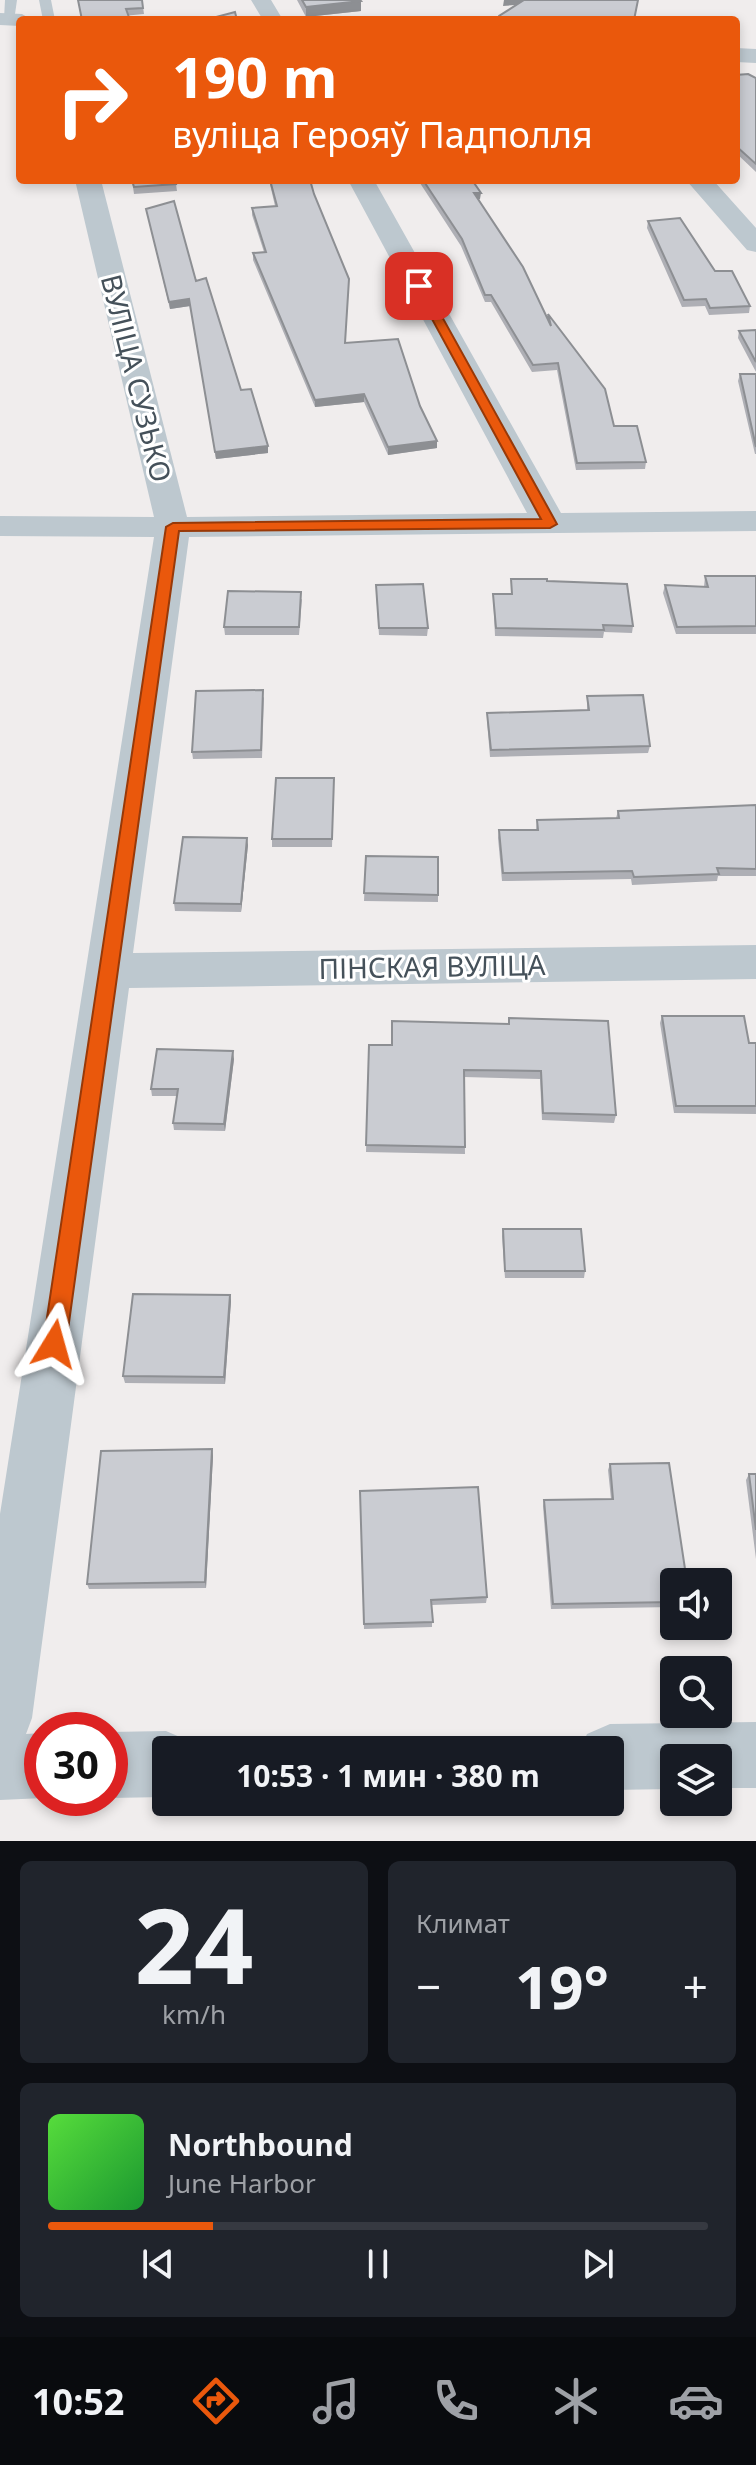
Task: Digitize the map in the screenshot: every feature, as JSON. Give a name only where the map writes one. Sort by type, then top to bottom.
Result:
[{"type":"street","name":"ВУЛІЦА СУЗЬКО","points":[[0,1718],[173,527],[89,184]]},
{"type":"street","points":[[363,184],[550,524]]},
{"type":"street","points":[[703,184],[756,244]]},
{"type":"street","points":[[0,526],[756,521]]},
{"type":"street","name":"ПІНСКАЯ ВУЛІЦА","points":[[109,971],[756,962]]},
{"type":"street","points":[[624,1757],[756,1755]]},
{"type":"street","points":[[128,1765],[152,1764]]},
{"type":"street","points":[[0,1767],[24,1766]]},
{"type":"building","points":[[78,0],[142,0],[143,8],[126,9],[129,16],[81,16]]},
{"type":"building","points":[[302,0],[360,0],[361,1],[306,7]]},
{"type":"building","points":[[524,0],[638,0],[635,16],[499,16]]},
{"type":"building","points":[[740,75],[756,78],[756,164],[740,150]]},
{"type":"building","points":[[133,184],[176,184],[134,187]]},
{"type":"building","points":[[271,184],[311,184],[349,279],[345,343],[398,339],[420,406],[437,441],[388,447],[364,394],[315,400],[253,253],[266,252],[252,208],[277,206]]},
{"type":"building","points":[[426,184],[475,184],[481,193],[474,193],[523,267],[551,326],[548,314],[605,389],[614,426],[637,426],[646,462],[577,463],[558,363],[533,365],[491,295],[485,295],[462,239]]},
{"type":"building","points":[[174,201],[196,281],[206,278],[241,390],[251,389],[268,446],[215,452],[189,299],[169,302],[146,209]]},
{"type":"building","points":[[680,218],[715,271],[732,271],[750,306],[710,308],[706,299],[684,300],[648,221]]},
{"type":"building","points":[[756,330],[756,362],[739,331]]},
{"type":"building","points":[[740,374],[756,374],[756,447]]},
{"type":"building","points":[[705,576],[756,576],[756,626],[677,627],[665,585],[708,587]]},
{"type":"building","points":[[511,579],[627,584],[633,626],[603,625],[604,630],[496,628],[493,594],[512,594]]},
{"type":"building","points":[[423,584],[428,628],[379,628],[376,585]]},
{"type":"building","points":[[228,591],[301,592],[299,627],[224,627]]},
{"type":"building","points":[[263,690],[261,750],[192,752],[196,691]]},
{"type":"building","points":[[643,695],[650,746],[491,750],[487,713],[589,710],[587,696]]},
{"type":"building","points":[[276,778],[334,778],[332,839],[272,839]]},
{"type":"building","points":[[756,805],[756,869],[717,868],[719,874],[634,877],[632,871],[503,873],[499,830],[538,830],[537,820],[619,818],[618,811]]},
{"type":"building","points":[[183,837],[247,838],[241,904],[174,903]]},
{"type":"building","points":[[366,856],[438,857],[438,895],[364,893]]},
{"type":"building","points":[[662,1016],[744,1016],[749,1043],[756,1043],[756,1106],[676,1106]]},
{"type":"building","points":[[509,1018],[608,1021],[616,1115],[543,1113],[541,1071],[464,1070],[465,1147],[366,1145],[369,1045],[392,1045],[392,1021],[509,1024]]},
{"type":"building","points":[[157,1049],[233,1051],[224,1124],[173,1123],[178,1089],[151,1089]]},
{"type":"building","points":[[503,1229],[581,1229],[585,1271],[505,1271]]},
{"type":"building","points":[[133,1294],[230,1295],[224,1377],[123,1376]]},
{"type":"building","points":[[212,1449],[205,1582],[87,1584],[101,1451]]},
{"type":"building","points":[[669,1463],[685,1568],[660,1568],[660,1602],[553,1604],[544,1500],[613,1499],[610,1464]]},
{"type":"building","points":[[749,1474],[756,1474],[756,1530]]},
{"type":"building","points":[[478,1487],[487,1597],[431,1600],[433,1622],[364,1624],[360,1491]]},
{"type":"route","points":[[54,1344],[173,527],[550,524],[419,286]]}]
